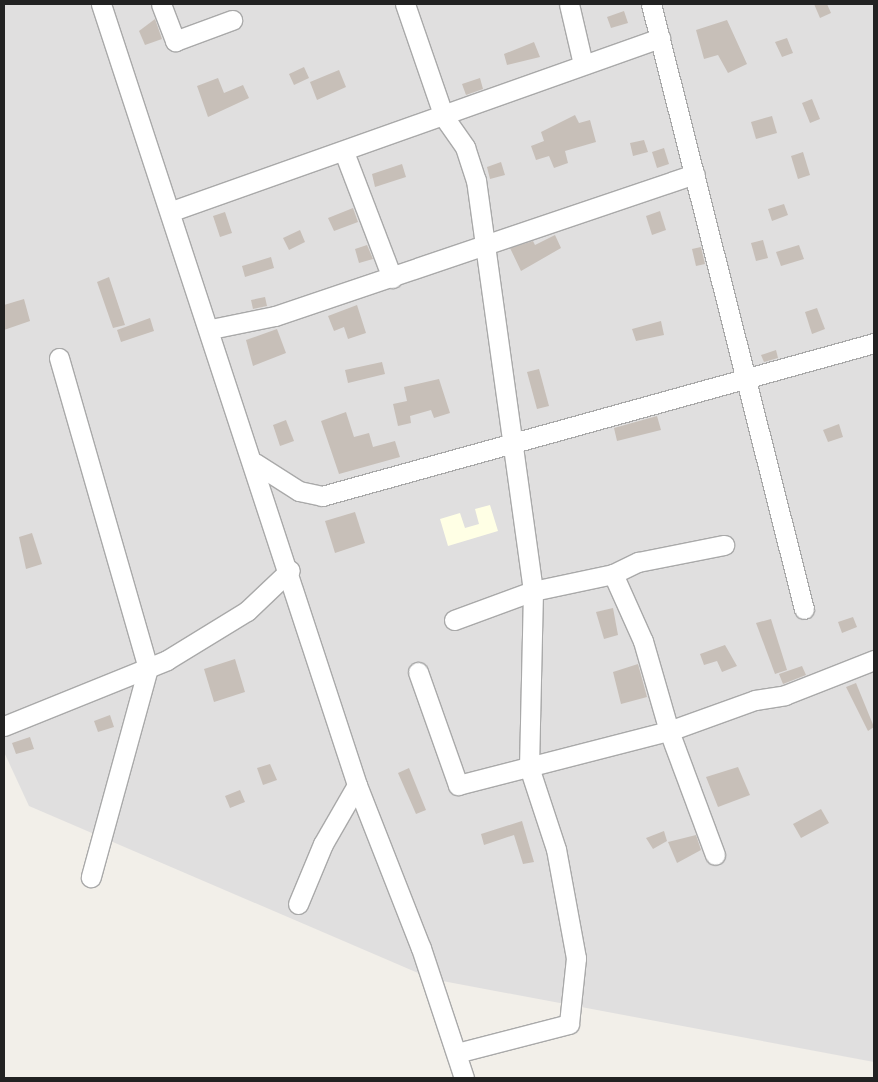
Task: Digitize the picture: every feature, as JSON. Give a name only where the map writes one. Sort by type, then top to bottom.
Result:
[{"type":"street","points":[[102,4],[290,570],[357,785],[457,1053],[464,1078]]},
{"type":"street","points":[[161,4],[175,40],[232,20]]},
{"type":"street","points":[[404,4],[444,117],[465,147],[486,245],[533,591],[529,767],[556,849],[574,949],[572,1011],[569,1024],[457,1053]]},
{"type":"street","points":[[569,4],[584,64]]},
{"type":"street","points":[[651,4],[804,609]]},
{"type":"street","points":[[172,211],[444,117],[584,64],[660,38]]},
{"type":"street","points":[[344,152],[392,278]]},
{"type":"street","points":[[211,329],[275,316],[695,174]]},
{"type":"street","points":[[255,463],[298,491],[322,496],[874,343]]},
{"type":"street","points":[[59,358],[148,668],[91,877]]},
{"type":"street","points":[[454,620],[533,591],[613,574],[638,562],[724,544]]},
{"type":"street","points":[[4,726],[148,668],[247,611],[290,570]]},
{"type":"street","points":[[613,574],[643,641],[669,731],[715,856]]},
{"type":"street","points":[[418,672],[458,785],[669,731],[755,700],[785,695],[874,660]]},
{"type":"street","points":[[298,904],[323,844],[357,785]]},
{"type":"shaded area","points":[[4,4],[874,4],[874,1062],[432,979],[29,806],[4,752]]},
{"type":"shaded area","points":[[490,505],[498,531],[448,546],[440,519],[460,513],[465,528],[479,524],[475,509]]},
{"type":"building","points":[[814,4],[827,4],[831,13],[820,18]]},
{"type":"building","points":[[624,11],[628,23],[611,28],[607,17]]},
{"type":"building","points":[[155,19],[162,39],[145,45],[139,31]]},
{"type":"building","points":[[727,20],[747,64],[728,73],[718,55],[704,59],[696,30]]},
{"type":"building","points":[[787,38],[793,53],[782,57],[775,42]]},
{"type":"building","points":[[534,42],[540,57],[507,65],[504,54]]},
{"type":"building","points":[[304,67],[309,78],[294,85],[289,74]]},
{"type":"building","points":[[339,70],[346,87],[317,100],[310,82]]},
{"type":"building","points":[[218,78],[224,93],[243,85],[249,98],[208,117],[197,86]]},
{"type":"building","points":[[480,78],[483,89],[466,95],[462,84]]},
{"type":"building","points":[[812,99],[820,119],[810,123],[802,103]]},
{"type":"building","points":[[575,115],[579,123],[590,120],[596,142],[565,151],[568,163],[554,168],[549,156],[536,160],[531,146],[544,141],[541,132]]},
{"type":"building","points":[[772,116],[777,133],[756,139],[751,122]]},
{"type":"building","points":[[644,140],[648,152],[633,156],[630,143]]},
{"type":"building","points":[[664,148],[669,164],[657,168],[652,152]]},
{"type":"building","points":[[803,152],[810,175],[798,179],[791,156]]},
{"type":"building","points":[[501,162],[505,175],[490,179],[487,167]]},
{"type":"building","points":[[402,164],[406,177],[375,187],[372,174]]},
{"type":"building","points":[[784,204],[788,215],[772,221],[768,209]]},
{"type":"building","points":[[353,208],[358,222],[334,231],[328,218]]},
{"type":"building","points":[[660,211],[666,230],[652,235],[646,216]]},
{"type":"building","points":[[225,212],[232,233],[220,237],[213,216]]},
{"type":"building","points":[[300,230],[305,242],[289,250],[283,238]]},
{"type":"building","points":[[555,235],[561,248],[521,271],[510,248],[533,241],[535,245]]},
{"type":"building","points":[[763,240],[768,258],[756,261],[751,243]]},
{"type":"building","points":[[367,245],[373,259],[359,263],[355,249]]},
{"type":"building","points":[[799,245],[804,259],[781,266],[776,252]]},
{"type":"building","points":[[701,247],[705,264],[696,266],[692,249]]},
{"type":"building","points":[[271,257],[274,268],[245,277],[242,266]]},
{"type":"building","points":[[109,277],[125,325],[113,328],[97,282]]},
{"type":"building","points":[[265,297],[267,306],[253,309],[251,300]]},
{"type":"building","points":[[24,299],[30,321],[4,330],[4,305]]},
{"type":"building","points":[[357,305],[366,333],[348,339],[344,327],[334,331],[328,316]]},
{"type":"building","points":[[817,308],[825,329],[812,334],[805,312]]},
{"type":"building","points":[[150,318],[154,331],[121,342],[117,330]]},
{"type":"building","points":[[661,321],[664,335],[636,341],[632,329]]},
{"type":"building","points":[[277,329],[286,353],[253,366],[246,340]]},
{"type":"building","points":[[776,350],[778,358],[764,362],[761,355]]},
{"type":"building","points":[[382,362],[385,374],[348,383],[345,370]]},
{"type":"building","points":[[539,369],[549,406],[537,409],[527,372]]},
{"type":"building","points":[[439,379],[450,413],[434,418],[431,410],[410,416],[411,423],[398,426],[393,404],[407,401],[404,387]]},
{"type":"building","points":[[346,412],[354,437],[369,433],[373,447],[395,441],[400,457],[339,474],[321,421]]},
{"type":"building","points":[[657,416],[661,430],[617,441],[614,428]]},
{"type":"building","points":[[286,420],[294,441],[280,446],[273,425]]},
{"type":"building","points":[[839,424],[843,437],[828,442],[823,430]]},
{"type":"building","points":[[355,512],[365,543],[335,553],[325,521]]},
{"type":"building","points":[[32,533],[42,564],[26,569],[19,537]]},
{"type":"building","points":[[613,608],[618,635],[604,639],[596,612]]},
{"type":"building","points":[[853,617],[857,627],[842,633],[838,622]]},
{"type":"building","points":[[771,619],[787,670],[775,674],[756,623]]},
{"type":"building","points":[[725,645],[737,666],[722,672],[717,661],[704,665],[700,654]]},
{"type":"building","points":[[235,659],[245,692],[214,702],[204,669]]},
{"type":"building","points":[[638,664],[647,697],[621,704],[613,672]]},
{"type":"building","points":[[802,666],[806,675],[783,684],[779,674]]},
{"type":"building","points":[[856,683],[874,727],[868,731],[846,687]]},
{"type":"building","points":[[110,715],[114,727],[98,732],[94,721]]},
{"type":"building","points":[[30,737],[34,749],[16,754],[12,743]]},
{"type":"building","points":[[270,764],[277,780],[263,785],[257,768]]},
{"type":"building","points":[[738,767],[750,795],[718,807],[706,777]]},
{"type":"building","points":[[409,768],[426,810],[416,814],[398,773]]},
{"type":"building","points":[[240,790],[245,802],[230,808],[225,796]]},
{"type":"building","points":[[821,809],[829,823],[801,838],[793,824]]},
{"type":"building","points":[[522,821],[534,862],[523,864],[514,835],[484,845],[481,834]]},
{"type":"building","points":[[664,831],[667,841],[653,849],[646,838]]},
{"type":"building","points":[[696,835],[701,850],[677,863],[668,842]]}]
